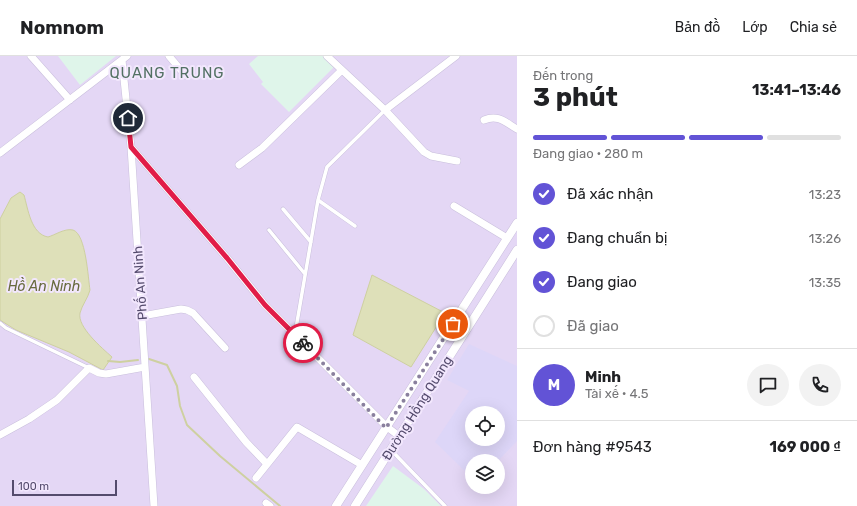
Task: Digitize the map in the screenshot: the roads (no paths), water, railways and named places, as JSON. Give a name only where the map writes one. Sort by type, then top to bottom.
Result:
[{"type":"street","points":[[31,56],[70,100]]},
{"type":"street","points":[[169,56],[185,75]]},
{"type":"street","points":[[327,56],[385,110],[427,155],[457,162]]},
{"type":"street","points":[[385,110],[456,56]]},
{"type":"street","points":[[0,153],[124,58]]},
{"type":"street","name":"Phố An Ninh","points":[[124,58],[154,506]]},
{"type":"street","points":[[239,165],[262,148],[342,70]]},
{"type":"street","points":[[484,120],[493,117],[498,118],[517,129]]},
{"type":"street","points":[[131,147],[227,258],[265,305],[386,428],[400,436]]},
{"type":"street","points":[[454,206],[507,238]]},
{"type":"street","name":"Đường Hồng Quang","points":[[336,506],[517,223]]},
{"type":"street","name":"Đường Hồng Quang","points":[[356,506],[517,250]]},
{"type":"street","points":[[142,316],[181,309],[187,310],[193,313],[225,348]]},
{"type":"street","points":[[437,348],[450,356]]},
{"type":"street","points":[[0,435],[29,419],[57,400],[89,368],[99,373],[106,374],[145,367]]},
{"type":"street","points":[[194,377],[246,442],[267,464]]},
{"type":"street","points":[[256,478],[297,427],[362,465]]},
{"type":"lane","points":[[294,334],[318,200],[327,167],[385,110]]},
{"type":"lane","points":[[318,200],[355,226]]},
{"type":"lane","points":[[283,209],[311,242]]},
{"type":"lane","points":[[269,230],[305,274]]},
{"type":"lane","points":[[0,323],[6,328],[89,368]]},
{"type":"lane","points":[[391,450],[445,506]]},
{"type":"water","name":"Hồ An Ninh","points":[[20,192],[24,195],[34,226],[42,235],[48,237],[63,231],[73,230],[81,239],[86,257],[90,290],[81,310],[80,319],[82,325],[91,337],[112,357],[103,370],[69,352],[16,330],[0,320],[0,219],[11,198]]},
{"type":"water","points":[[372,275],[445,313],[411,367],[353,335]]},
{"type":"waterway","points":[[149,359],[167,365],[177,386],[180,406],[187,425],[220,456],[280,506]]},
{"type":"waterway","points":[[108,361],[120,362],[138,360]]},
{"type":"district","name":"QUANG TRUNG","points":[[167,73]]}]
